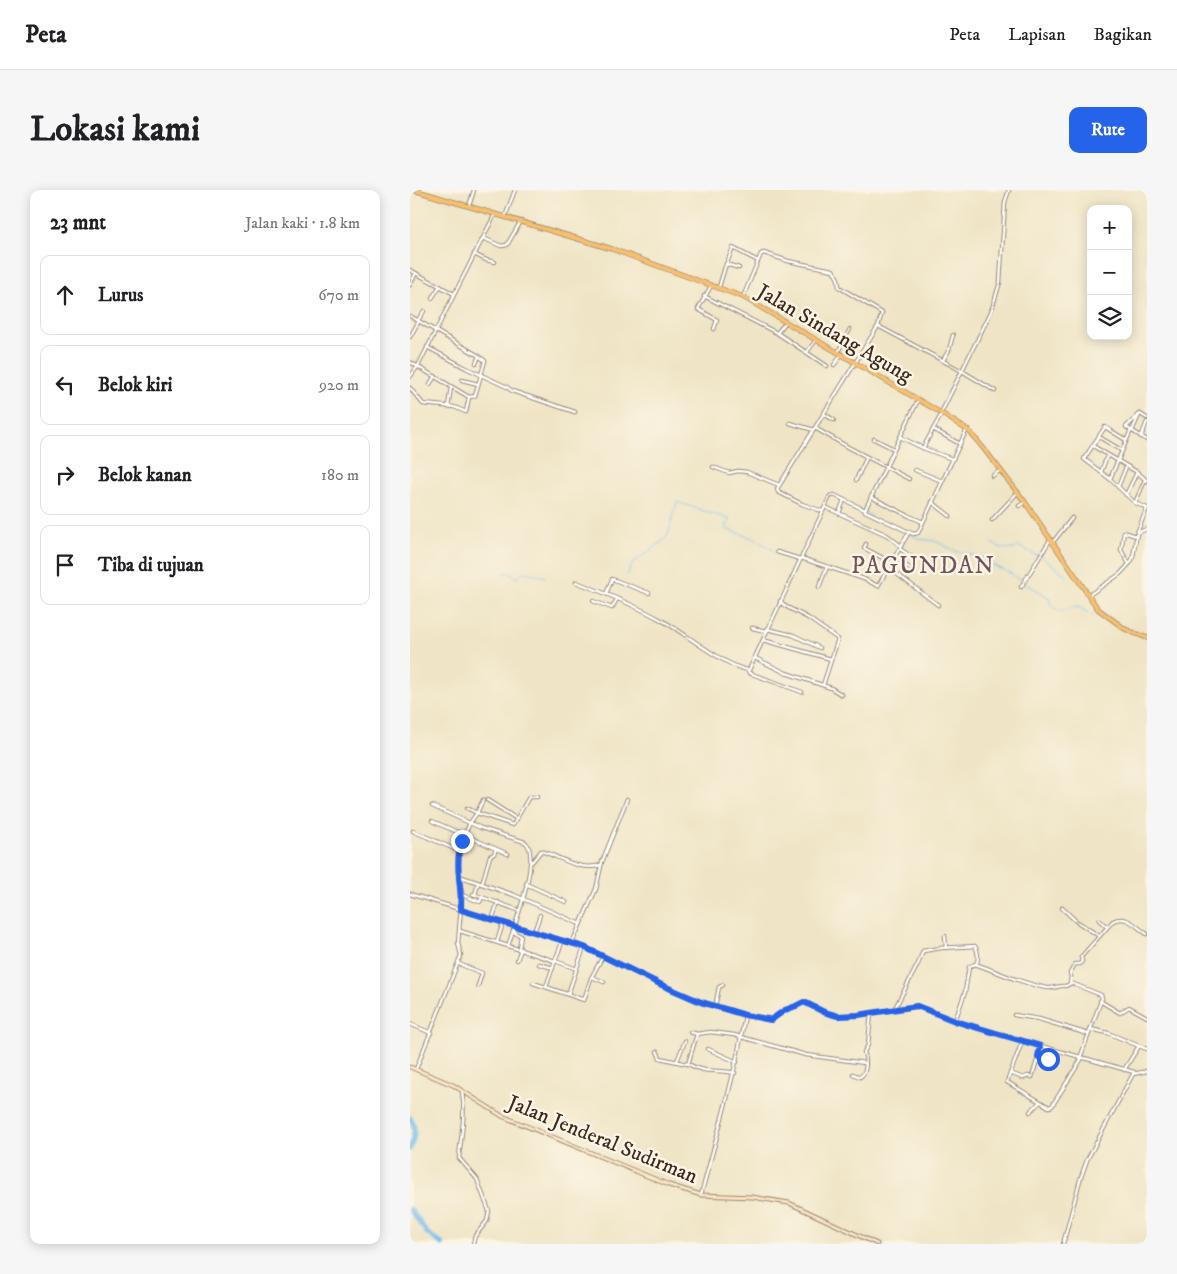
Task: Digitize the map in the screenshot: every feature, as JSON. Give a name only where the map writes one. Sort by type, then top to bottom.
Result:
[{"type":"main road","name":"Jalan Sindang Agung","points":[[414,190],[612,249],[743,296],[942,413],[967,429],[1001,470],[1052,540],[1098,609],[1108,619],[1125,629],[1147,638]]},
{"type":"main road","name":"Jalan Jenderal Sudirman","points":[[410,1067],[442,1079],[496,1113],[669,1185],[701,1195],[752,1196],[789,1203],[877,1244]]},
{"type":"street","points":[[469,206],[474,190]]},
{"type":"street","points":[[505,217],[514,190]]},
{"type":"street","points":[[924,448],[993,307],[1000,282],[1005,202],[1009,190]]},
{"type":"street","points":[[410,377],[418,366],[496,214]]},
{"type":"street","points":[[483,238],[499,245],[505,245],[509,242],[521,221]]},
{"type":"street","points":[[719,288],[726,264],[734,247],[758,261]]},
{"type":"street","points":[[743,296],[761,254],[764,253],[782,259],[833,270],[838,279],[839,287],[882,313],[878,326],[779,485],[778,492],[802,504],[822,511]]},
{"type":"street","points":[[474,254],[495,262]]},
{"type":"street","points":[[726,264],[739,268]]},
{"type":"street","points":[[410,270],[454,294]]},
{"type":"street","points":[[410,285],[416,273]]},
{"type":"street","points":[[711,285],[698,309],[717,320],[714,329]]},
{"type":"street","points":[[432,298],[440,286]]},
{"type":"street","points":[[704,296],[777,333],[827,366]]},
{"type":"street","points":[[410,337],[424,311]]},
{"type":"street","points":[[410,316],[479,356],[486,362],[475,396],[469,397],[410,362]]},
{"type":"street","points":[[777,333],[787,321]]},
{"type":"street","points":[[878,326],[943,360],[995,391]]},
{"type":"street","points":[[834,365],[850,330]]},
{"type":"street","points":[[943,360],[949,350],[953,335]]},
{"type":"street","points":[[807,352],[817,339]]},
{"type":"street","points":[[427,347],[513,391],[575,412]]},
{"type":"street","points":[[476,363],[479,356]]},
{"type":"street","points":[[430,384],[434,376]]},
{"type":"street","points":[[462,380],[478,384]]},
{"type":"street","points":[[448,407],[451,387]]},
{"type":"street","points":[[410,388],[423,404],[448,407],[466,412],[469,397]]},
{"type":"street","points":[[865,510],[918,400]]},
{"type":"street","points":[[824,414],[834,420]]},
{"type":"street","points":[[1140,414],[1147,420],[1141,437]]},
{"type":"street","points":[[1110,479],[1121,450],[1140,414]]},
{"type":"street","points":[[1140,414],[1126,427],[1147,440]]},
{"type":"street","points":[[790,424],[815,429],[909,479]]},
{"type":"street","points":[[1088,596],[1120,574],[1129,564],[1133,557],[1137,534],[1147,508],[1136,503],[1110,479],[1084,459],[1105,427],[1126,440]]},
{"type":"street","points":[[933,429],[960,444]]},
{"type":"street","points":[[748,670],[751,668],[780,601],[831,495],[909,532],[918,533],[967,429]]},
{"type":"street","points":[[900,437],[953,459]]},
{"type":"street","points":[[1099,437],[1121,450]]},
{"type":"street","points":[[874,439],[894,449]]},
{"type":"street","points":[[1093,446],[1137,472],[1146,480],[1136,503]]},
{"type":"street","points":[[1101,472],[1107,456]]},
{"type":"street","points":[[856,480],[866,457]]},
{"type":"street","points":[[712,467],[729,473],[738,471],[748,472],[779,485]]},
{"type":"street","points":[[1118,487],[1126,467]]},
{"type":"street","points":[[915,470],[942,481]]},
{"type":"street","points":[[992,476],[1001,470]]},
{"type":"street","points":[[1126,495],[1137,472]]},
{"type":"street","points":[[992,520],[1018,492]]},
{"type":"street","points":[[871,497],[924,522]]},
{"type":"street","points":[[839,513],[843,502]]},
{"type":"street","points":[[932,502],[950,516]]},
{"type":"street","points":[[1019,506],[1025,502]]},
{"type":"street","points":[[825,507],[887,535],[915,559]]},
{"type":"street","points":[[1021,587],[1052,540],[1072,518]]},
{"type":"street","points":[[1129,564],[1122,550],[1124,532],[1137,534],[1147,528]]},
{"type":"street","points":[[777,552],[827,567],[878,586],[909,532]]},
{"type":"street","points":[[866,544],[864,548],[892,563]]},
{"type":"street","points":[[895,558],[914,571]]},
{"type":"street","points":[[819,587],[827,567]]},
{"type":"street","points":[[889,568],[938,605]]},
{"type":"street","points":[[606,594],[612,579],[649,593]]},
{"type":"street","points":[[576,582],[617,598],[664,621],[727,662],[748,670],[749,673],[802,692]]},
{"type":"street","points":[[593,601],[612,608],[617,598]]},
{"type":"street","points":[[780,601],[838,638],[823,685]]},
{"type":"street","points":[[752,628],[793,635],[820,648]]},
{"type":"street","points":[[762,640],[831,659]]},
{"type":"street","points":[[755,658],[780,671],[832,688],[842,695]]},
{"type":"street","points":[[467,808],[511,825],[515,824],[529,797],[537,797]]},
{"type":"street","points":[[572,943],[596,889],[601,865],[627,798]]},
{"type":"street","points":[[416,1069],[461,955],[458,943],[462,895],[458,862],[459,850],[464,836],[485,800],[517,819]]},
{"type":"street","points":[[432,806],[470,823],[527,843],[529,846],[531,863],[508,946]]},
{"type":"street","points":[[432,821],[508,854]]},
{"type":"street","points":[[413,831],[459,850]]},
{"type":"street","points":[[496,849],[494,854],[490,856],[474,894],[518,910]]},
{"type":"street","points":[[531,863],[541,851],[583,867],[592,868],[601,865]]},
{"type":"street","points":[[459,876],[522,898],[580,924]]},
{"type":"street","points":[[526,884],[566,902]]},
{"type":"street","points":[[410,894],[584,947],[664,986],[715,1007],[745,1015],[771,1020],[785,1010],[804,1002],[836,1016],[917,1006],[955,1021],[1022,1042],[1124,1070],[1134,1072],[1147,1071]]},
{"type":"street","points":[[462,895],[480,902],[482,897]]},
{"type":"street","points":[[492,920],[498,902]]},
{"type":"street","points":[[1062,908],[1076,922],[1099,936]]},
{"type":"street","points":[[534,932],[540,915]]},
{"type":"street","points":[[1070,984],[1070,973],[1075,964],[1080,964],[1081,957],[1094,944],[1107,926],[1116,919],[1129,920],[1147,934]]},
{"type":"street","points":[[1099,920],[1107,926]]},
{"type":"street","points":[[497,942],[503,923]]},
{"type":"street","points":[[514,927],[515,933],[520,936],[520,949],[517,960]]},
{"type":"street","points":[[460,931],[577,969]]},
{"type":"street","points":[[945,936],[946,948]]},
{"type":"street","points":[[546,987],[562,940]]},
{"type":"street","points":[[895,1008],[923,951],[928,949],[976,946],[978,950],[975,964]]},
{"type":"street","points":[[568,994],[584,947]]},
{"type":"street","points":[[533,983],[584,1000],[592,977],[603,956]]},
{"type":"street","points":[[459,964],[482,973],[478,986]]},
{"type":"street","points":[[540,964],[553,968]]},
{"type":"street","points":[[955,1021],[965,992],[969,967],[975,964],[1005,974],[1018,981],[1045,988],[1070,984],[1101,994],[1102,997],[1081,1058],[1052,1106],[1049,1107],[1008,1083],[1010,1072],[1022,1042]]},
{"type":"street","points":[[592,977],[604,982]]},
{"type":"street","points":[[715,1007],[720,986],[723,985]]},
{"type":"street","points":[[1100,1001],[1120,1013],[1129,1007],[1147,1017]]},
{"type":"street","points":[[853,1074],[859,1077],[863,1076],[864,1052],[868,1044],[871,1013]]},
{"type":"street","points":[[701,1195],[737,1062],[745,1015]]},
{"type":"street","points":[[1014,1015],[1088,1034]]},
{"type":"street","points":[[410,1024],[430,1033]]},
{"type":"street","points":[[1090,1029],[1108,1033],[1147,1049]]},
{"type":"street","points":[[690,1032],[697,1034],[711,1032],[734,1035],[806,1055],[865,1063]]},
{"type":"street","points":[[687,1064],[697,1034]]},
{"type":"street","points":[[677,1061],[685,1042]]},
{"type":"street","points":[[1010,1072],[1022,1078],[1032,1077],[1040,1046]]},
{"type":"street","points":[[1124,1070],[1139,1046]]},
{"type":"street","points":[[708,1050],[737,1062]]},
{"type":"street","points":[[1038,1057],[1047,1060],[1052,1050]]},
{"type":"street","points":[[657,1051],[660,1058],[677,1061],[695,1068],[711,1072],[726,1071],[734,1073]]},
{"type":"street","points":[[1063,1244],[1087,1160],[1134,1072]]},
{"type":"street","points":[[461,1090],[464,1102],[464,1122],[459,1158],[477,1179],[489,1211],[487,1221],[475,1236],[473,1244]]},
{"type":"street","points":[[1030,1112],[1040,1102]]},
{"type":"waterway","points":[[627,575],[633,563],[663,541],[668,535],[677,502],[729,519],[726,529],[753,538],[773,550]]},
{"type":"waterway","points":[[844,503],[872,516]]},
{"type":"waterway","points":[[909,534],[920,539],[935,541],[958,552],[988,559],[994,566],[1010,573],[1022,582]]},
{"type":"waterway","points":[[992,543],[1006,549],[1015,549],[1018,546],[1038,556]]},
{"type":"waterway","points":[[1041,556],[1067,576]]},
{"type":"waterway","points":[[504,574],[508,572],[517,579],[523,572],[545,577]]},
{"type":"waterway","points":[[1025,584],[1049,598],[1051,606],[1059,611],[1078,607],[1094,616]]},
{"type":"waterway","points":[[410,1118],[414,1129],[414,1137],[410,1149]]},
{"type":"waterway","points":[[410,1209],[427,1233],[442,1244]]},
{"type":"district","name":"PAGUNDAN","points":[[923,565]]},
{"type":"route","points":[[462,841],[458,862],[462,895],[461,910],[584,947],[701,1002],[745,1015],[771,1020],[785,1010],[804,1002],[816,1009],[838,1016],[858,1015],[917,1006],[955,1021],[1040,1046],[1038,1057],[1048,1059]]}]
